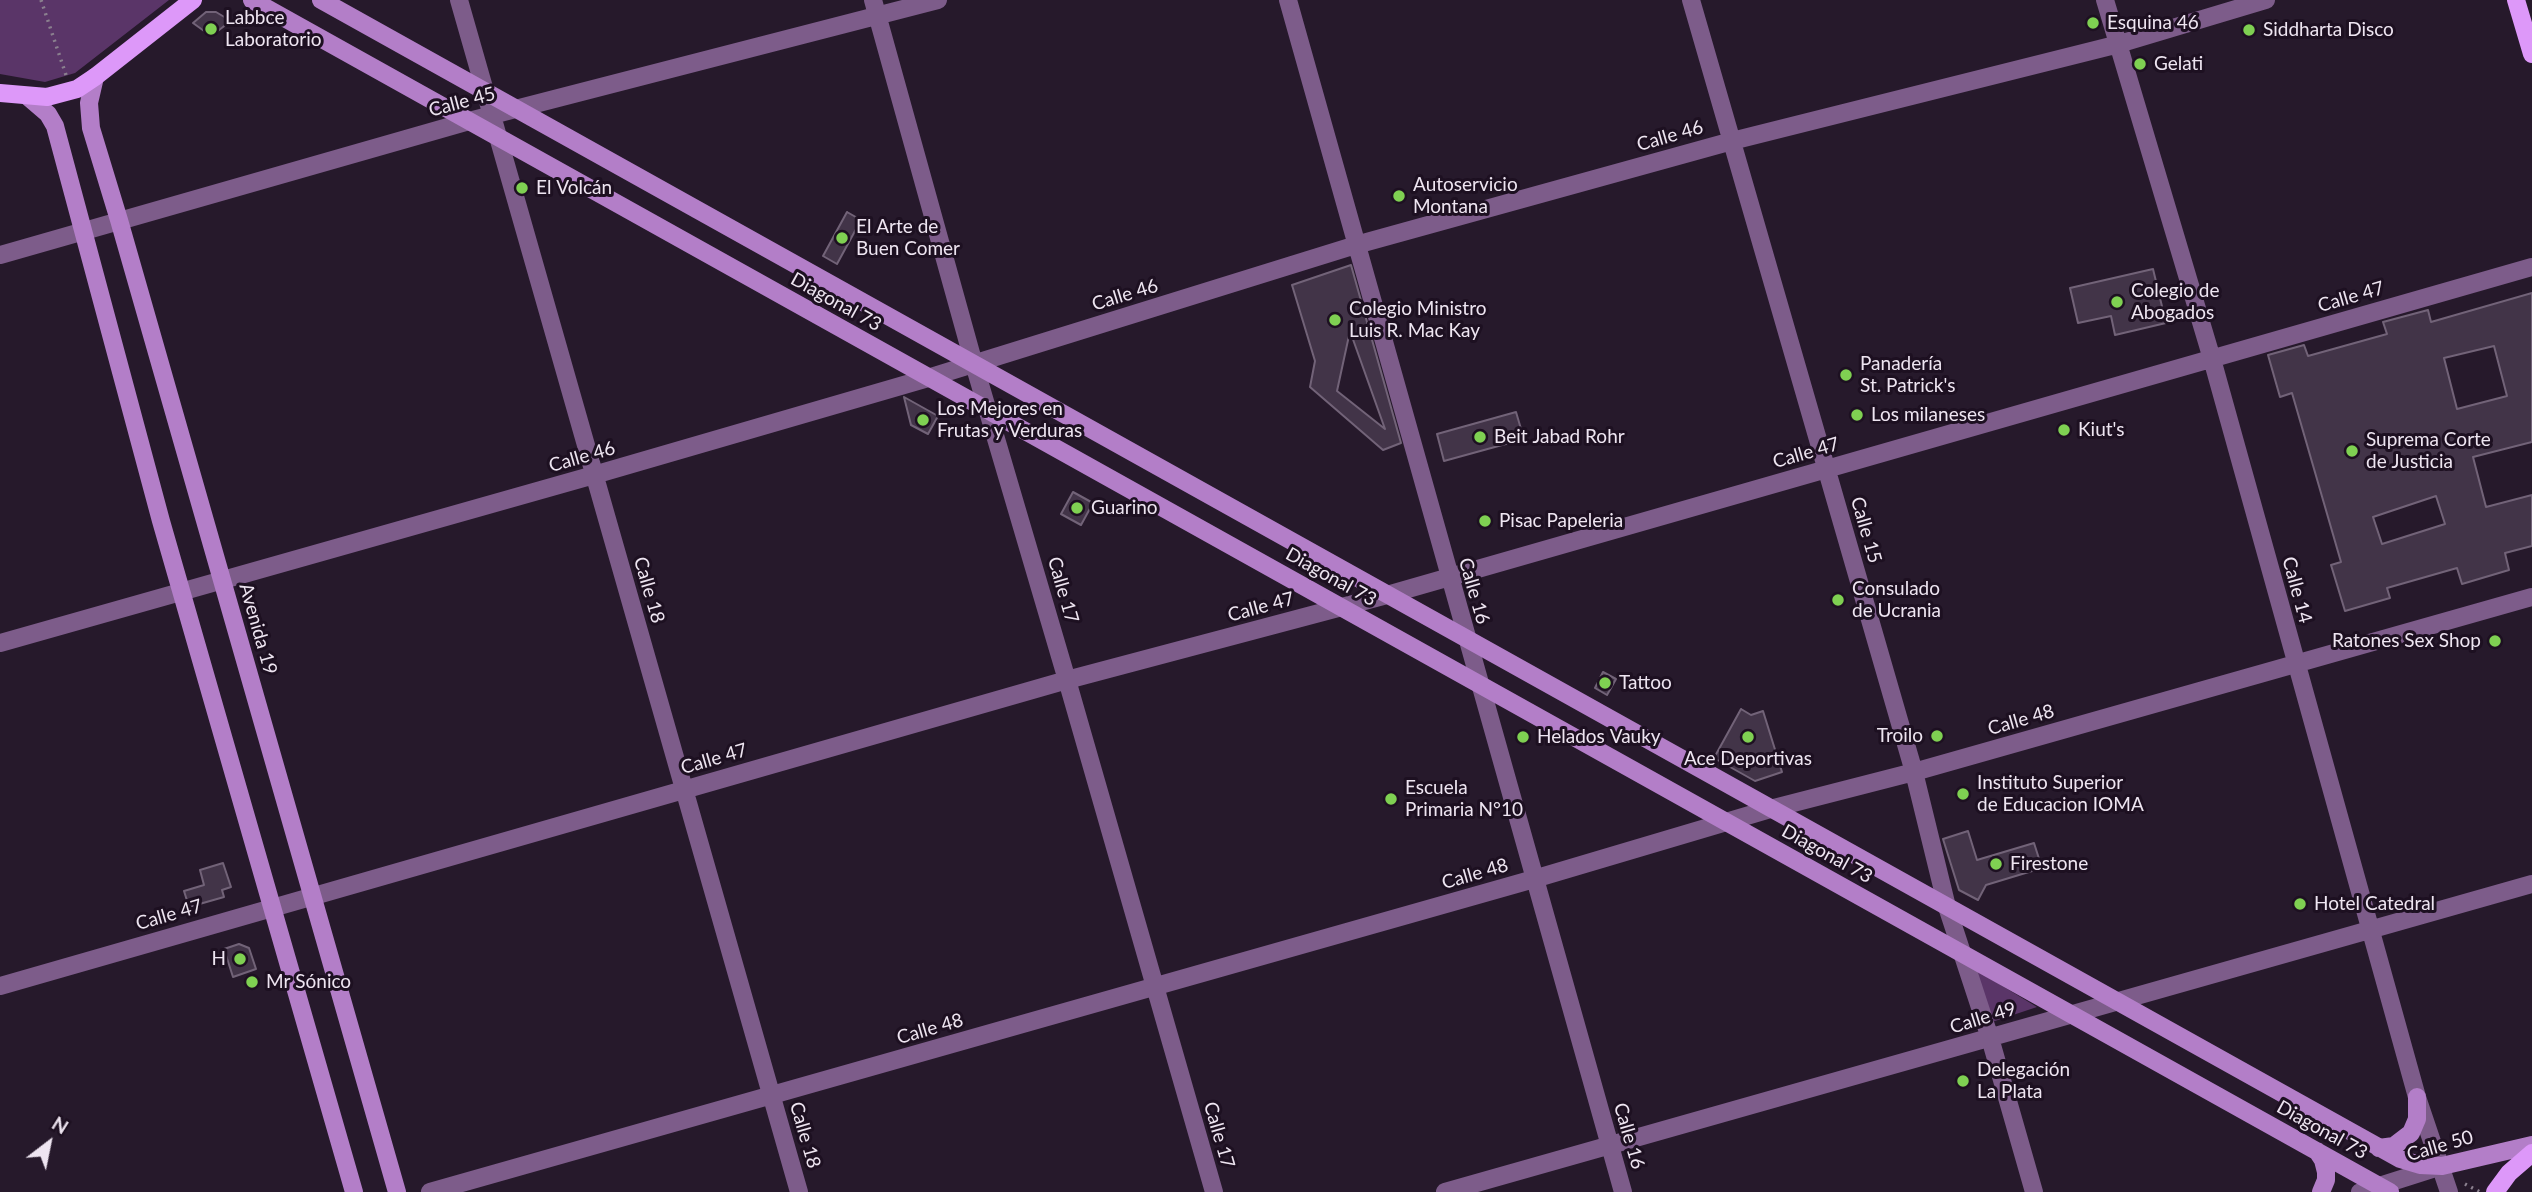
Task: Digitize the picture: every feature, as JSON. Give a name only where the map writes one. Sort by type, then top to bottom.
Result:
[{"type":"main road","name":"Diagonal 73","points":[[252,0],[2385,1189]]},
{"type":"main road","name":"Diagonal 73","points":[[321,0],[2379,1148],[2409,1163],[2442,1166]]},
{"type":"main road","points":[[2516,0],[2532,54]]},
{"type":"main road","points":[[0,93],[47,97],[71,91],[95,77],[193,1]]},
{"type":"main road","name":"Avenida 19","points":[[95,77],[89,103],[90,128],[120,220],[397,1192]]},
{"type":"main road","points":[[27,96],[48,114],[55,126],[181,592],[354,1192]]},
{"type":"main road","points":[[2379,1148],[2400,1143],[2412,1133],[2417,1119],[2417,1097]]},
{"type":"main road","name":"Calle 50","points":[[2442,1166],[2532,1144]]},
{"type":"main road","points":[[2317,1151],[2326,1172],[2321,1192]]},
{"type":"main road","points":[[2495,1192],[2509,1173],[2532,1153]]},
{"type":"street","name":"Calle 18","points":[[458,0],[799,1192]]},
{"type":"street","name":"Calle 45","points":[[0,255],[876,8],[938,0]]},
{"type":"street","name":"Calle 16","points":[[1288,0],[1623,1192]]},
{"type":"street","name":"Calle 15","points":[[1691,0],[1913,772],[1947,907],[1990,1038],[2034,1192]]},
{"type":"street","name":"Calle 14","points":[[2105,0],[2212,359],[2417,1097],[2449,1192]]},
{"type":"street","name":"Calle 46","points":[[0,643],[928,378],[1356,245],[1732,141],[2119,44],[2266,0]]},
{"type":"street","name":"Calle 17","points":[[876,8],[974,364],[1214,1192]]},
{"type":"street","name":"Calle 47","points":[[0,986],[1067,680],[1387,595],[2532,267]]},
{"type":"street","name":"Calle 48","points":[[430,1192],[1534,879],[1770,809],[1913,772],[2532,597]]},
{"type":"street","name":"Calle 49","points":[[1445,1192],[2532,884]]},
{"type":"street","name":"Calle 50","points":[[2360,1192],[2385,1189],[2442,1166]]},
{"type":"path","points":[[41,0],[71,91]]},
{"type":"shaded area","points":[[0,0],[169,0],[75,73],[45,82],[0,74]]},
{"type":"shaded area","points":[[1976,970],[2037,1007],[1989,1023]]},
{"type":"building","name":"Labbce Laboratorio","points":[[206,12],[216,12],[231,21],[211,36],[193,23]]},
{"type":"building","name":"El Arte de Buen Comer","points":[[847,212],[861,220],[837,264],[823,256]]},
{"type":"building","name":"Colegio Ministro Luis R. Mac Kay","points":[[1351,265],[1401,443],[1383,450],[1310,387],[1315,361],[1292,285]],"holes":[[[1350,331],[1385,429],[1337,391]]]},
{"type":"building","name":"Colegio de Abogados","points":[[2153,269],[2166,323],[2115,335],[2111,316],[2078,323],[2070,288]]},
{"type":"building","name":"Suprema Corte de Justicia","points":[[2532,293],[2532,442],[2473,457],[2486,507],[2532,495],[2532,546],[2505,553],[2509,570],[2462,584],[2457,568],[2387,588],[2390,598],[2345,611],[2331,565],[2341,562],[2292,393],[2280,397],[2268,355],[2304,345],[2308,356],[2387,334],[2383,322],[2428,310],[2431,322]],"holes":[[[2494,346],[2507,396],[2457,409],[2444,358]],[[2436,496],[2445,524],[2382,544],[2373,517]]]},
{"type":"building","name":"Los Mejores en Frutas y Verduras","points":[[904,397],[938,416],[928,434],[911,425]]},
{"type":"building","name":"Beit Jabad Rohr","points":[[1516,412],[1524,439],[1444,461],[1437,434]]},
{"type":"building","name":"Guarino","points":[[1073,492],[1093,503],[1081,525],[1061,514]]},
{"type":"building","name":"Tattoo","points":[[1603,672],[1616,679],[1607,695],[1595,688]]},
{"type":"building","name":"Ace Deportivas","points":[[1741,709],[1751,715],[1763,711],[1782,772],[1755,781],[1714,758]]},
{"type":"building","name":"Firestone","points":[[1968,831],[1977,860],[2034,843],[2042,868],[1986,885],[1978,900],[1959,890],[1943,839]]},
{"type":"building","points":[[223,863],[231,887],[222,890],[224,897],[189,907],[184,891],[204,885],[200,870]]},
{"type":"building","name":"H","points":[[239,944],[249,948],[256,969],[233,977],[224,949]]},
{"type":"place","name":"Esquina 46","points":[[2093,23]]},
{"type":"place","name":"Labbce Laboratorio","points":[[211,29]]},
{"type":"place","name":"Siddharta Disco","points":[[2249,30]]},
{"type":"place","name":"Gelati","points":[[2140,64]]},
{"type":"place","name":"El Volcán","points":[[522,188]]},
{"type":"place","name":"Autoservicio Montana","points":[[1399,196]]},
{"type":"place","name":"El Arte de Buen Comer","points":[[842,238]]},
{"type":"place","name":"Colegio de Abogados","points":[[2117,302]]},
{"type":"place","name":"Colegio Ministro Luis R. Mac Kay","points":[[1335,320]]},
{"type":"place","name":"Panadería St. Patrick's","points":[[1846,375]]},
{"type":"place","name":"Los milaneses","points":[[1857,415]]},
{"type":"place","name":"Los Mejores en Frutas y Verduras","points":[[923,420]]},
{"type":"place","name":"Kiut's","points":[[2064,430]]},
{"type":"place","name":"Beit Jabad Rohr","points":[[1480,437]]},
{"type":"place","name":"Suprema Corte de Justicia","points":[[2352,451]]},
{"type":"place","name":"Guarino","points":[[1077,508]]},
{"type":"place","name":"Pisac Papeleria","points":[[1485,521]]},
{"type":"place","name":"Consulado de Ucrania","points":[[1838,600]]},
{"type":"place","name":"Ratones Sex Shop","points":[[2495,641]]},
{"type":"place","name":"Tattoo","points":[[1605,683]]},
{"type":"place","name":"Troilo","points":[[1937,736]]},
{"type":"place","name":"Helados Vauky","points":[[1523,737]]},
{"type":"place","name":"Ace Deportivas","points":[[1748,737]]},
{"type":"place","name":"Instituto Superior de Educacion IOMA","points":[[1963,794]]},
{"type":"place","name":"Escuela Primaria N°10","points":[[1391,799]]},
{"type":"place","name":"Firestone","points":[[1996,864]]},
{"type":"place","name":"Hotel Catedral","points":[[2300,904]]},
{"type":"place","name":"H","points":[[240,959]]},
{"type":"place","name":"Mr Sónico","points":[[252,982]]},
{"type":"place","name":"Delegación La Plata","points":[[1963,1081]]}]
